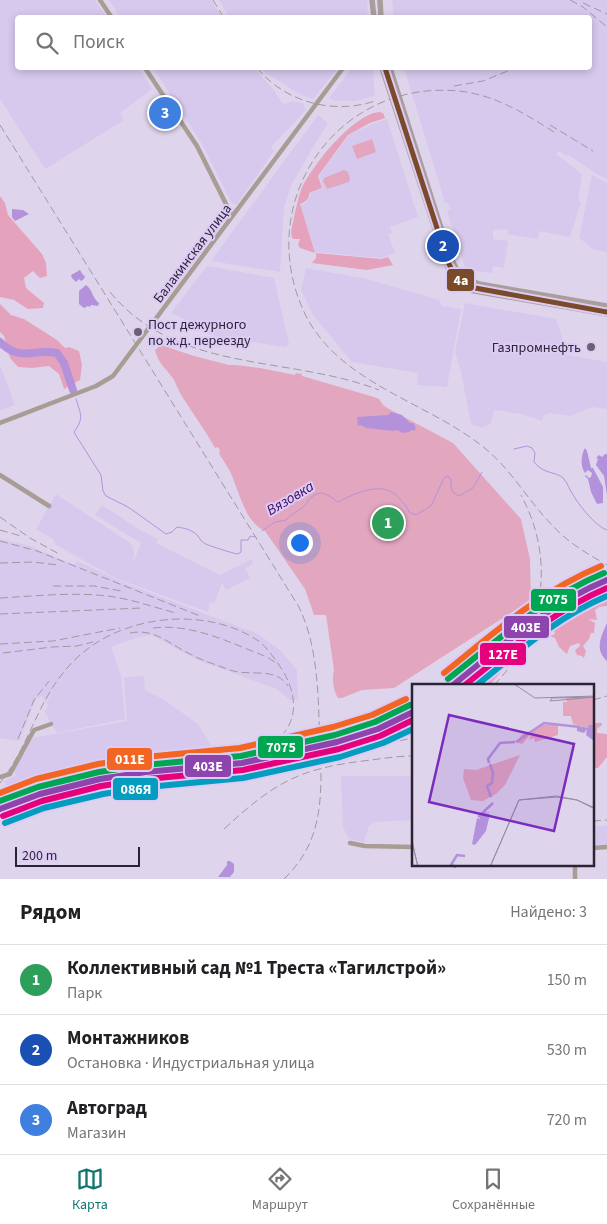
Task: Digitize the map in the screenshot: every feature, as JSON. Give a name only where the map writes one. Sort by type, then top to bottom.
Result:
[{"type":"main road","points":[[372,0],[374,15]]},
{"type":"main road","points":[[380,0],[381,15]]},
{"type":"main road","points":[[383,70],[446,262],[457,283],[469,290],[607,314]]},
{"type":"main road","points":[[391,70],[449,253],[462,277],[479,284],[607,306]]},
{"type":"street","points":[[100,0],[110,15]]},
{"type":"street","points":[[145,70],[197,146],[232,216]]},
{"type":"street","name":"Балакинская улица","points":[[0,423],[96,386],[114,376],[342,70]]},
{"type":"street","points":[[0,475],[49,506]]},
{"type":"street","points":[[0,777],[10,774],[34,730],[51,724]]},
{"type":"street","points":[[350,843],[365,846],[412,847]]},
{"type":"street","points":[[594,848],[607,847]]},
{"type":"street","points":[[574,866],[574,879]]},
{"type":"shaded area","points":[[0,0],[95,0],[106,15],[15,15],[15,70],[140,70],[152,89],[120,113],[124,120],[45,169],[0,99]]},
{"type":"shaded area","points":[[109,0],[211,0],[221,15],[119,15]]},
{"type":"shaded area","points":[[219,0],[367,0],[368,11],[366,15],[228,15]]},
{"type":"shaded area","points":[[392,0],[607,0],[607,179],[569,155],[567,156],[559,151],[556,154],[582,174],[578,201],[581,202],[570,237],[539,231],[538,239],[507,234],[508,229],[493,230],[493,239],[508,241],[504,268],[493,266],[492,273],[466,270],[447,211],[450,209],[448,203],[444,203],[405,70],[592,70],[592,15],[394,15]]},
{"type":"shaded area","points":[[154,70],[256,70],[273,89],[283,104],[292,101],[302,103],[306,110],[271,147],[274,151],[237,204],[232,204],[201,142]]},
{"type":"shaded area","points":[[263,70],[336,70],[313,99],[299,94]]},
{"type":"shaded area","points":[[350,70],[373,70],[375,96],[355,101],[335,101],[329,98]]},
{"type":"shaded area","points":[[379,112],[383,113],[385,118],[370,123],[348,135],[318,176],[322,188],[309,193],[308,199],[300,204],[315,253],[300,248],[298,245],[300,239],[293,239],[291,231],[301,190],[306,180],[323,156],[345,132],[368,115]]},
{"type":"shaded area","points":[[318,115],[328,123],[291,186],[284,208],[280,272],[211,261]]},
{"type":"shaded area","points":[[387,119],[418,217],[390,227],[392,233],[388,234],[395,253],[381,258],[315,252],[300,205],[306,203],[310,193],[323,189],[319,176],[349,135]]},
{"type":"shaded area","points":[[372,139],[376,152],[357,159],[352,146]]},
{"type":"shaded area","points":[[344,170],[348,172],[349,182],[327,189],[323,181],[324,178]]},
{"type":"shaded area","points":[[592,175],[607,183],[607,252],[595,250],[579,238]]},
{"type":"shaded area","points":[[0,196],[5,203],[8,215],[42,254],[46,263],[47,276],[40,278],[33,271],[24,278],[26,288],[44,303],[43,308],[28,309],[14,300],[0,297]]},
{"type":"shaded area","points":[[12,209],[23,210],[29,214],[15,221],[12,217]]},
{"type":"shaded area","points":[[316,253],[381,259],[388,257],[393,265],[367,270],[312,263],[316,258]]},
{"type":"shaded area","points":[[207,266],[274,278],[289,344],[285,347],[214,336],[202,332],[202,327],[171,313]]},
{"type":"shaded area","points":[[306,268],[367,279],[439,300],[442,306],[461,309],[447,387],[417,385],[418,373],[352,362],[313,315],[301,290]]},
{"type":"shaded area","points":[[80,270],[85,276],[84,279],[81,281],[79,279],[76,282],[71,275]]},
{"type":"shaded area","points":[[86,285],[99,303],[98,306],[91,305],[84,308],[79,304],[79,291]]},
{"type":"shaded area","points":[[465,303],[556,319],[565,345],[563,354],[607,362],[607,409],[592,407],[571,416],[550,413],[544,415],[542,421],[522,414],[494,410],[491,423],[482,428],[471,424],[461,372],[455,352]]},
{"type":"shaded area","points":[[0,304],[11,315],[24,319],[57,340],[65,348],[69,347],[79,351],[82,365],[80,380],[64,389],[59,374],[49,366],[18,367],[10,358],[4,336],[0,332]]},
{"type":"shaded area","points":[[161,345],[229,365],[260,368],[295,375],[296,373],[302,374],[302,376],[374,397],[379,399],[389,409],[453,443],[521,519],[530,559],[531,600],[394,688],[362,690],[338,698],[333,684],[334,670],[326,615],[314,615],[305,589],[265,531],[249,516],[231,474],[219,453],[218,447],[215,448],[174,380],[158,359],[155,350]]},
{"type":"shaded area","points":[[0,365],[15,405],[0,411]]},
{"type":"shaded area","points":[[391,412],[402,415],[410,423],[413,423],[416,428],[414,431],[402,433],[397,430],[358,426],[357,417],[388,415]]},
{"type":"shaded area","points":[[585,448],[591,468],[593,468],[603,487],[603,503],[597,504],[591,492],[588,479],[585,476],[589,478],[592,473],[588,470],[585,473],[582,467],[582,457]]},
{"type":"shaded area","points":[[607,454],[607,495],[604,476],[596,465],[598,459],[596,458],[599,455],[602,457]]},
{"type":"shaded area","points":[[56,494],[130,543],[134,551],[133,563],[141,543],[95,515],[102,505],[140,530],[158,539],[156,543],[220,575],[252,559],[253,564],[245,568],[250,578],[226,590],[222,583],[214,604],[210,602],[208,612],[115,578],[56,545],[53,539],[36,529]]},
{"type":"shaded area","points":[[0,539],[30,546],[74,565],[77,561],[122,582],[258,634],[280,650],[297,670],[298,700],[290,700],[277,689],[197,660],[152,635],[136,638],[111,647],[121,675],[125,719],[57,733],[44,711],[48,707],[47,703],[53,691],[46,702],[42,696],[36,699],[19,741],[0,738]]},
{"type":"shaded area","points":[[607,597],[607,606],[599,607],[595,610],[597,620],[588,619],[595,623],[594,633],[591,633],[583,646],[586,651],[584,658],[577,655],[575,650],[580,646],[579,643],[570,646],[567,654],[559,647],[555,638],[550,636],[555,634],[554,631],[542,632],[540,630],[589,600],[601,601]]},
{"type":"shaded area","points":[[607,623],[607,661],[601,652],[600,643]]},
{"type":"shaded area","points":[[528,626],[528,630],[514,656],[491,684],[466,684],[485,663]]},
{"type":"shaded area","points":[[144,676],[145,690],[163,699],[198,724],[218,757],[135,764],[46,784],[10,796],[4,781],[16,776],[14,769],[32,738],[127,721],[124,677]]},
{"type":"shaded area","points":[[412,722],[412,728],[388,735],[392,731]]},
{"type":"shaded area","points":[[594,723],[602,723],[597,729],[597,733],[607,734],[607,757],[598,768],[594,768]]},
{"type":"shaded area","points":[[341,776],[412,776],[412,820],[375,822],[369,826],[364,842],[349,839],[343,827]]},
{"type":"shaded area","points":[[594,826],[607,826],[607,845],[594,845]]},
{"type":"shaded area","points":[[227,861],[234,864],[234,872],[230,877],[218,877],[227,865]]},
{"type":"waterway","name":"Вязовка","points":[[0,342],[14,352],[27,354],[41,352],[57,353],[64,363],[73,390]]},
{"type":"waterway","points":[[76,399],[81,416],[74,432],[101,475],[103,491],[106,496],[128,507],[166,534],[172,532],[177,527],[187,529],[196,534],[206,544],[232,553],[238,554],[241,552],[241,540],[248,540],[250,536],[255,537]]},
{"type":"waterway","name":"Вязовка","points":[[514,449],[527,446],[532,448],[535,453],[534,462],[542,469],[564,479],[587,514],[597,524],[607,530]]},
{"type":"waterway","name":"Вязовка","points":[[262,531],[275,522],[286,520],[303,507],[312,497],[320,493],[326,494],[338,502],[361,492],[378,489],[386,490],[393,493],[409,512],[416,515],[431,506],[444,478],[448,476],[451,480],[451,488],[459,496],[473,488],[482,472]]},
{"type":"railway","points":[[213,0],[222,15]]},
{"type":"railway","points":[[570,0],[583,7],[607,27]]},
{"type":"railway","points":[[583,3],[607,14]]},
{"type":"railway","points":[[259,70],[268,80],[281,89],[311,102],[343,107],[375,101]]},
{"type":"railway","points":[[454,86],[483,81],[510,70]]},
{"type":"railway","points":[[554,132],[509,106],[485,96],[459,91],[415,93],[376,105],[342,127],[316,156],[298,191],[289,231],[291,272],[305,314],[321,338],[340,358],[363,376],[439,418],[487,450],[505,468],[544,517],[565,538],[607,565]]},
{"type":"railway","points":[[0,125],[299,607],[306,623],[314,657],[318,692],[320,744]]},
{"type":"railway","points":[[550,125],[593,151]]},
{"type":"railway","points":[[110,292],[137,318],[168,337],[201,350],[236,359],[344,379],[379,390]]},
{"type":"railway","points":[[495,684],[511,665],[525,643],[540,595],[539,545],[532,520],[521,495]]},
{"type":"railway","points":[[0,517],[30,538],[59,554]]},
{"type":"railway","points":[[0,530],[21,536]]},
{"type":"railway","points":[[0,541],[37,551],[200,616]]},
{"type":"railway","points":[[0,563],[33,562],[58,565]]},
{"type":"railway","points":[[53,586],[94,586],[121,591]]},
{"type":"railway","points":[[0,598],[81,594],[108,596],[176,613]]},
{"type":"railway","points":[[0,614],[142,608]]},
{"type":"railway","points":[[0,783],[21,750],[54,685],[80,655],[98,641],[119,631],[142,624],[166,620],[190,619],[214,622],[236,629],[263,644],[284,672],[289,683],[294,706],[288,727],[271,744]]},
{"type":"railway","points":[[153,628],[168,627],[197,631],[267,657],[276,663]]},
{"type":"railway","points":[[0,644],[53,641],[120,628]]},
{"type":"railway","points":[[130,633],[139,632],[154,635],[205,661],[238,672],[262,673],[276,676],[288,686]]},
{"type":"railway","points":[[3,653],[77,646],[93,642]]},
{"type":"railway","points":[[18,739],[34,700],[49,681]]},
{"type":"railway","points":[[594,700],[607,696]]},
{"type":"railway","points":[[233,764],[283,759],[412,730]]},
{"type":"railway","points":[[388,743],[412,738]]},
{"type":"railway","points":[[224,829],[241,813],[272,790],[303,774],[340,764],[412,756]]},
{"type":"railway","points":[[284,879],[295,867],[310,843],[318,817],[321,772]]},
{"type":"railway","points":[[594,821],[607,820]]},
{"type":"transit line","name":"4а","points":[[386,70],[448,262],[458,278],[475,288],[607,312]]},
{"type":"transit line","name":"011Е","points":[[444,673],[538,600],[579,576],[601,566]]},
{"type":"transit line","name":"7075","points":[[448,679],[504,634],[561,594],[604,573]]},
{"type":"transit line","name":"403Е","points":[[454,684],[545,614],[585,590],[607,580]]},
{"type":"transit line","name":"127Е","points":[[466,684],[550,619],[587,597],[607,588]]},
{"type":"transit line","name":"086Я","points":[[478,684],[523,648],[571,614],[607,596]]},
{"type":"transit line","name":"011Е","points":[[0,793],[36,779],[98,764],[145,757],[240,748],[333,727],[372,715],[406,699]]},
{"type":"transit line","name":"7075","points":[[0,801],[38,787],[99,772],[145,765],[241,756],[335,735],[375,722],[410,705]]},
{"type":"transit line","name":"403Е","points":[[0,809],[40,794],[100,779],[146,772],[242,763],[337,742],[378,729],[412,712]]},
{"type":"transit line","name":"127Е","points":[[3,816],[42,801],[101,786],[147,779],[243,770],[339,749],[380,736],[412,720]]},
{"type":"transit line","name":"086Я","points":[[5,823],[44,808],[103,794],[148,787],[243,778],[340,757],[383,743],[412,729]]},
{"type":"place","name":"Автоград","points":[[165,113]]},
{"type":"place","name":"Монтажников","points":[[443,246]]},
{"type":"place","name":"Пост дежурного по ж.д. переезду","points":[[138,332]]},
{"type":"place","name":"Газпромнефть","points":[[591,347]]},
{"type":"place","name":"Коллективный сад №1 Треста «Тагилстрой»","points":[[388,523]]}]
